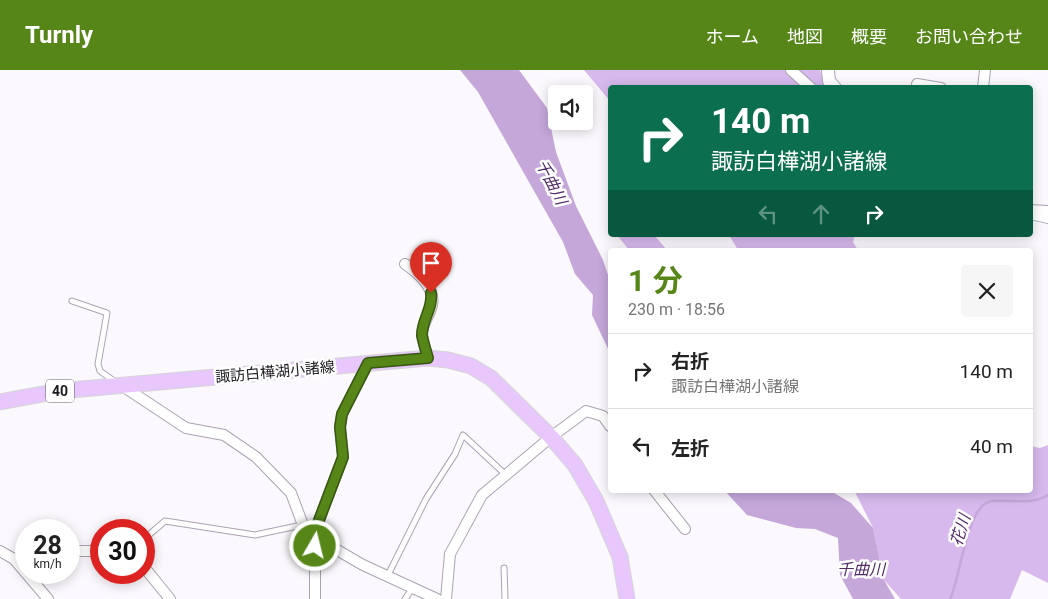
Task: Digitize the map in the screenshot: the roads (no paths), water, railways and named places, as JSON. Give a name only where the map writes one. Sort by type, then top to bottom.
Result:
[{"type":"main road","name":"諏訪白樺湖小諸線","points":[[0,402],[59,391],[428,358],[448,360],[471,366],[491,378],[551,437],[575,465],[596,501],[620,557],[627,599]]},
{"type":"street","points":[[791,70],[808,85]]},
{"type":"street","points":[[828,70],[829,81],[832,85]]},
{"type":"street","points":[[983,85],[985,70]]},
{"type":"street","points":[[917,84],[923,85]]},
{"type":"street","points":[[1033,210],[1048,211]]},
{"type":"street","points":[[1033,215],[1048,218]]},
{"type":"street","points":[[404,264],[418,272],[431,293],[432,304],[425,320],[422,335],[428,358]]},
{"type":"street","points":[[315,599],[315,546],[313,536],[343,457],[340,427],[342,414],[368,363]]},
{"type":"street","points":[[122,386],[186,428],[224,435],[256,457],[291,493],[303,525],[313,536],[387,577],[437,599]]},
{"type":"street","points":[[446,599],[450,554],[482,495],[551,437],[586,411],[603,416],[608,423]]},
{"type":"street","points":[[656,493],[685,530]]},
{"type":"street","points":[[0,551],[14,559],[48,599]]},
{"type":"street","points":[[155,581],[170,599]]},
{"type":"lane","points":[[72,300],[107,313],[98,364],[100,371],[122,386]]},
{"type":"lane","points":[[387,577],[426,499],[455,454],[463,436],[506,475]]},
{"type":"lane","points":[[155,530],[166,521],[256,535],[303,525]]},
{"type":"lane","points":[[504,568],[505,599]]},
{"type":"lane","points":[[405,599],[412,589]]},
{"type":"water","name":"千曲川","points":[[460,70],[519,70],[547,108],[548,130],[552,130],[556,152],[576,206],[603,260],[608,275],[608,349],[592,315],[593,295],[575,274],[563,242],[478,92]]},
{"type":"water","name":"千曲川","points":[[727,493],[834,493],[851,503],[873,528],[884,580],[895,599],[853,599],[840,575],[838,538],[815,529],[796,528],[747,515]]},
{"type":"waterway","name":"花川","points":[[950,599],[970,528],[983,505],[992,501],[1034,500],[1048,495]]}]
